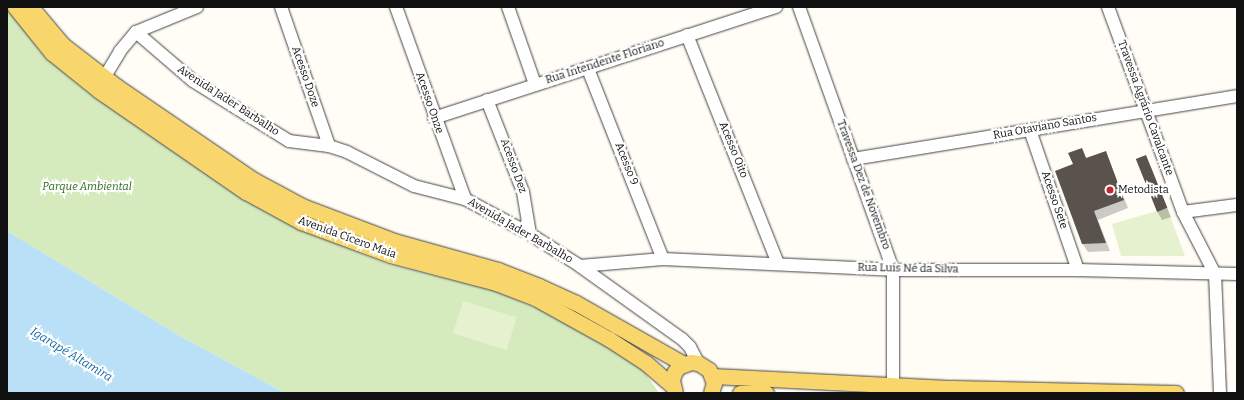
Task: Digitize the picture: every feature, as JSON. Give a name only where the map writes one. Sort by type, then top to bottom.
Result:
[{"type":"main road","name":"Avenida Cícero Maia","points":[[15,7],[52,53],[98,90],[246,192],[301,222],[390,255],[496,283],[535,298],[609,339],[646,363],[674,391]]},
{"type":"main road","name":"Avenida Cícero Maia","points":[[31,7],[63,45],[104,76],[254,180],[302,206],[394,241],[498,270],[539,286],[576,303],[691,363],[709,370],[712,376]]},
{"type":"main road","points":[[674,391],[674,373],[691,363]]},
{"type":"main road","points":[[711,393],[712,376],[892,389],[1176,393]]},
{"type":"main road","points":[[740,393],[766,393]]},
{"type":"street","points":[[98,90],[104,76],[136,32],[197,7]]},
{"type":"street","name":"Acesso Doze","points":[[281,7],[329,146]]},
{"type":"street","name":"Acesso Onze","points":[[396,7],[434,118],[465,199]]},
{"type":"street","points":[[508,7],[535,84]]},
{"type":"street","name":"Rua Intendente Floriano","points":[[434,118],[776,7]]},
{"type":"street","name":"Travessa Dez de Novembro","points":[[799,7],[893,270],[892,389]]},
{"type":"street","name":"Travessa Agrário Cavalcante","points":[[1108,7],[1183,212],[1215,274],[1220,393]]},
{"type":"street","name":"Avenida Jader Barbalho","points":[[136,32],[193,81],[289,141],[329,146],[347,152],[414,186],[465,199],[530,234],[580,266],[682,339],[690,347],[691,363]]},
{"type":"street","name":"Acesso Oito","points":[[687,35],[778,264]]},
{"type":"street","name":"Acesso 9","points":[[588,69],[663,259]]},
{"type":"street","name":"Rua Otaviano Santos","points":[[853,159],[1237,96]]},
{"type":"street","name":"Acesso Dez","points":[[487,100],[523,192],[530,234]]},
{"type":"street","name":"Acesso Sete","points":[[1030,130],[1078,270]]},
{"type":"street","points":[[1183,212],[1237,204]]},
{"type":"street","name":"Rua Luís Né da Silva","points":[[580,266],[663,259],[893,270],[1078,270],[1237,274]]},
{"type":"green space","name":"Parque Ambiental","points":[[7,8],[43,55],[87,92],[242,199],[298,229],[387,264],[495,291],[565,320],[641,367],[659,393],[285,393],[180,336],[7,231]]},
{"type":"green space","points":[[1167,208],[1185,256],[1121,256],[1112,224]]},
{"type":"green space","points":[[463,301],[517,317],[507,350],[453,334]]},
{"type":"water","name":"Igarapé Altamira","points":[[7,231],[180,336],[285,393],[7,393]]},
{"type":"building","points":[[1082,148],[1086,158],[1106,151],[1124,200],[1094,211],[1106,243],[1082,244],[1055,171],[1073,164],[1068,153]]},
{"type":"building","points":[[1146,155],[1167,208],[1157,212],[1136,159]]},
{"type":"place","name":"Metodista","points":[[1110,190]]}]
